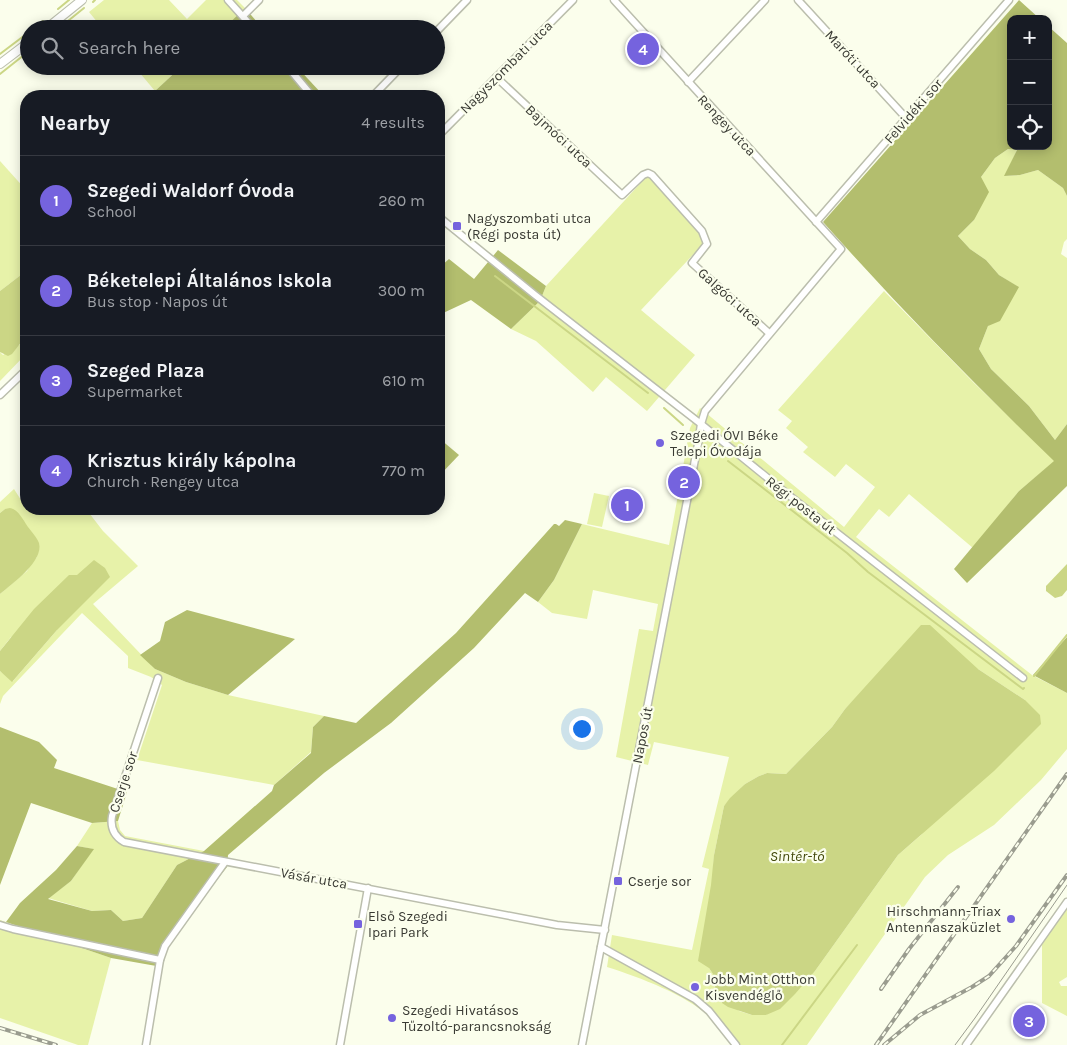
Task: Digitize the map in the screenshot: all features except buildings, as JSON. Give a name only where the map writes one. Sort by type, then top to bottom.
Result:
[{"type":"street","points":[[57,20],[82,0]]},
{"type":"street","points":[[228,0],[246,20]]},
{"type":"street","points":[[243,16],[259,0]]},
{"type":"street","points":[[445,23],[467,0]]},
{"type":"street","name":"Nagyszombati utca","points":[[445,129],[572,0]]},
{"type":"street","name":"Rengey utca","points":[[614,0],[841,249]]},
{"type":"street","points":[[688,82],[765,0]]},
{"type":"street","name":"Maróti utca","points":[[798,0],[908,118]]},
{"type":"street","name":"Felvidéki sor","points":[[816,222],[1009,0]]},
{"type":"street","points":[[0,64],[20,49]]},
{"type":"street","points":[[294,75],[307,90]]},
{"type":"street","points":[[379,90],[393,75]]},
{"type":"street","name":"Bajmóci utca","points":[[496,77],[622,195]]},
{"type":"street","name":"Galgóci utca","points":[[622,195],[643,175],[648,173],[652,175],[702,231],[707,244],[692,262],[770,333]]},
{"type":"street","name":"Régi posta út","points":[[445,222],[542,301],[1023,678]]},
{"type":"street","name":"Napos út","points":[[582,1045],[705,411],[841,249]]},
{"type":"street","points":[[0,395],[20,376]]},
{"type":"street","name":"Cserje sor","points":[[158,678],[112,816],[112,828],[118,838],[128,844],[224,862]]},
{"type":"street","points":[[146,1045],[160,960],[170,936],[224,862]]},
{"type":"street","name":"Vásár utca","points":[[224,862],[557,924],[605,930]]},
{"type":"street","points":[[340,1045],[368,888]]},
{"type":"street","points":[[966,1045],[1067,902]]},
{"type":"street","points":[[0,924],[13,929],[160,960]]},
{"type":"street","points":[[601,947],[695,999],[709,1011],[736,1045]]},
{"type":"shaded area","points":[[104,0],[169,0],[187,19],[206,0],[237,0],[245,8],[232,20],[96,20],[89,12]]},
{"type":"shaded area","points":[[1019,0],[1036,15],[1007,15],[1007,150],[995,158],[981,177],[989,192],[974,220],[958,236],[970,249],[986,260],[999,275],[1019,287],[1000,321],[988,326],[979,349],[991,369],[1029,406],[1055,440],[1067,424],[1067,486],[967,583],[954,569],[1019,491],[1054,461],[936,344],[823,222]]},
{"type":"shaded area","points":[[245,8],[255,20],[232,20]]},
{"type":"shaded area","points":[[1052,30],[1067,43],[1067,196],[1063,188],[1038,170],[1020,175],[1004,176],[1017,150],[1052,150]]},
{"type":"shaded area","points":[[142,75],[172,75],[156,90]]},
{"type":"shaded area","points":[[172,75],[304,75],[318,90],[156,90]]},
{"type":"shaded area","points":[[1007,150],[1017,150],[1005,176],[1020,175],[1038,170],[1063,188],[1067,196],[1067,239],[1064,242],[1061,254],[1067,258],[1067,424],[1055,440],[1029,406],[991,369],[979,349],[988,326],[1018,287],[999,275],[986,260],[970,249],[958,236],[974,220],[981,177],[995,158]]},
{"type":"shaded area","points":[[0,161],[20,183],[20,276],[0,291]]},
{"type":"shaded area","points":[[648,175],[700,231],[704,243],[641,310],[695,355],[647,411],[606,377],[593,392],[536,341],[511,329],[540,301],[546,286]]},
{"type":"shaded area","points":[[498,250],[546,286],[540,301],[511,329],[471,300],[445,312],[445,262],[449,259],[474,279]]},
{"type":"shaded area","points":[[884,291],[974,383],[1055,461],[1019,491],[973,548],[909,494],[889,517],[879,509],[856,537],[1032,675],[1067,693],[1067,749],[1041,780],[994,825],[948,855],[925,877],[807,1045],[733,1045],[714,1021],[689,1001],[648,982],[607,967],[612,935],[692,950],[709,869],[702,867],[729,757],[654,742],[648,765],[616,757],[639,629],[653,631],[658,604],[593,590],[587,619],[552,613],[538,602],[554,580],[582,524],[669,545],[690,428],[700,408],[844,527],[875,487],[846,464],[835,477],[803,452],[808,447],[786,428],[792,421],[778,410]],"holes":[[[978,669],[1025,700],[921,835],[898,855],[815,971],[766,1015],[752,1015],[739,1011],[709,968],[714,855],[724,806],[745,784],[759,776],[767,773],[786,774],[832,727],[845,709],[870,683]]]},
{"type":"shaded area","points":[[20,344],[20,360],[0,381],[0,352],[3,355]]},
{"type":"shaded area","points":[[445,443],[459,455],[445,470]]},
{"type":"shaded area","points":[[14,489],[20,498],[20,515],[91,515],[103,531],[138,566],[93,604],[155,669],[186,682],[228,695],[324,716],[313,727],[311,752],[274,785],[137,760],[162,685],[151,677],[128,668],[128,656],[82,613],[3,696],[0,704],[0,671],[13,681],[57,630],[11,637],[0,651],[0,594],[27,571],[37,557],[5,509],[0,513],[0,502]]},
{"type":"shaded area","points":[[594,493],[609,496],[602,527],[587,524]]},
{"type":"shaded area","points":[[565,520],[582,524],[554,580],[538,602],[525,593],[474,648],[391,723],[324,773],[228,855],[227,867],[182,924],[166,951],[162,967],[111,958],[6,922],[20,903],[56,870],[77,846],[94,849],[71,881],[48,899],[92,911],[111,910],[123,921],[142,918],[177,865],[204,851],[272,791],[274,785],[311,753],[313,727],[324,716],[356,723],[456,633],[554,524],[559,526]]},
{"type":"shaded area","points":[[187,610],[295,639],[228,695],[186,682],[155,669],[140,655],[160,641],[165,622]]},
{"type":"shaded area","points":[[1067,637],[1067,693],[1033,675]]},
{"type":"shaded area","points":[[0,727],[39,742],[57,760],[54,768],[127,792],[118,821],[92,823],[31,803],[0,885]]},
{"type":"shaded area","points":[[118,821],[120,830],[125,836],[204,851],[177,865],[142,918],[123,921],[111,910],[92,911],[48,898],[71,881],[93,849],[77,846],[92,823]]},
{"type":"shaded area","points":[[1067,905],[1067,977],[1059,982],[1061,986],[1067,986],[1067,1016],[1042,1003],[1042,944]]},
{"type":"shaded area","points":[[0,920],[111,958],[88,1045],[78,1045],[0,1018]]},
{"type":"water","points":[[20,276],[20,344],[8,356],[0,352],[0,291]]},
{"type":"water","points":[[10,508],[18,513],[36,537],[39,543],[39,550],[37,557],[26,572],[0,594],[0,513]]},
{"type":"water","points":[[94,560],[105,568],[110,577],[57,630],[12,682],[0,671],[0,651],[34,609],[69,575],[77,575]]},
{"type":"water","points":[[1067,564],[1067,590],[1062,596],[1055,598],[1046,591],[1046,586]]},
{"type":"water","name":"Sintér-tó","points":[[921,625],[930,625],[978,669],[1025,700],[1040,715],[1041,724],[994,771],[898,855],[815,971],[780,1009],[766,1015],[752,1015],[728,1007],[722,1003],[715,988],[715,977],[709,968],[698,961],[711,885],[714,855],[724,806],[745,784],[759,776],[767,773],[786,774],[832,727],[845,709]]},
{"type":"waterway","points":[[58,9],[69,0]]},
{"type":"waterway","points":[[69,20],[84,8]]},
{"type":"waterway","points":[[0,54],[20,39]]},
{"type":"waterway","points":[[0,74],[20,58]]},
{"type":"waterway","points":[[495,276],[648,393]]},
{"type":"waterway","points":[[664,408],[683,425]]},
{"type":"waterway","points":[[728,461],[847,553],[868,572],[1024,688]]},
{"type":"waterway","points":[[1034,676],[1067,635]]},
{"type":"waterway","points":[[782,1045],[857,945]]},
{"type":"tram line","points":[[955,1045],[1067,885]]},
{"type":"railway","points":[[876,1045],[1067,774]]},
{"type":"railway","points":[[884,1045],[920,1015],[989,976],[1016,946],[1067,875]]},
{"type":"railway","points":[[881,989],[909,949],[958,887]]},
{"type":"railway","points":[[0,1028],[56,1045]]},
{"type":"place","name":"Krisztus király kápolna","points":[[643,49]]},
{"type":"place","name":"Nagyszombati utca (Régi posta út)","points":[[457,226]]},
{"type":"place","name":"Szegedi ÓVI Béke Telepi Óvodája","points":[[660,443]]},
{"type":"place","name":"Béketelepi Általános Iskola","points":[[684,482]]},
{"type":"place","name":"Szegedi Waldorf Óvoda","points":[[627,505]]},
{"type":"place","name":"Cserje sor","points":[[618,881]]},
{"type":"place","name":"Hirschmann-Triax Antennaszaküzlet","points":[[1011,919]]},
{"type":"place","name":"Első Szegedi Ipari Park","points":[[358,924]]},
{"type":"place","name":"Jobb Mint Otthon Kisvendéglő","points":[[695,987]]},
{"type":"place","name":"Szegedi Hivatásos Tűzoltó-parancsnokság","points":[[392,1018]]},
{"type":"place","name":"Szeged Plaza","points":[[1029,1021]]}]
